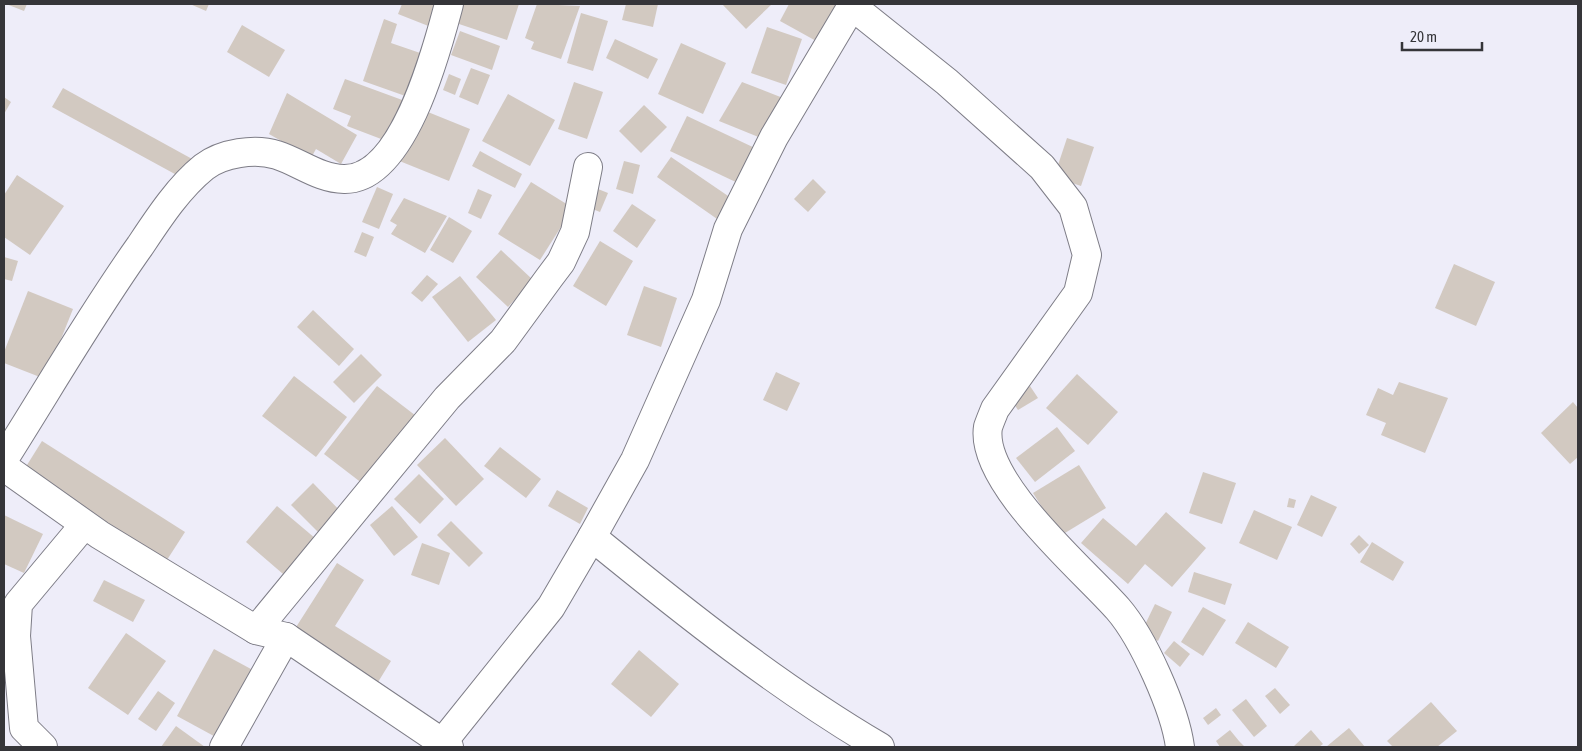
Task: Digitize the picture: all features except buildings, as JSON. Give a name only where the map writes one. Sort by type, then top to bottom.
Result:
[{"type":"street","points":[[4,460],[122,271],[168,205],[204,167],[221,158],[257,153],[276,154],[330,177],[346,179],[365,174],[376,166],[394,146],[421,95],[432,66],[449,4]]},
{"type":"street","points":[[4,467],[84,525],[256,630],[286,637],[445,745],[551,607],[635,460],[702,308],[728,229],[744,195],[774,138],[852,5],[947,82],[1042,167],[1073,208],[1087,256],[1078,292],[995,409],[988,428],[990,447],[1005,484],[1031,517],[1074,566],[1119,610],[1142,647],[1167,700],[1180,747]]},
{"type":"street","points":[[256,630],[447,398],[503,341],[561,262],[575,232],[588,166]]},
{"type":"street","points":[[43,747],[24,728],[16,636],[18,604],[84,525]]},
{"type":"street","points":[[592,537],[728,644],[803,698],[880,747]]},
{"type":"street","points":[[224,747],[286,637]]}]
